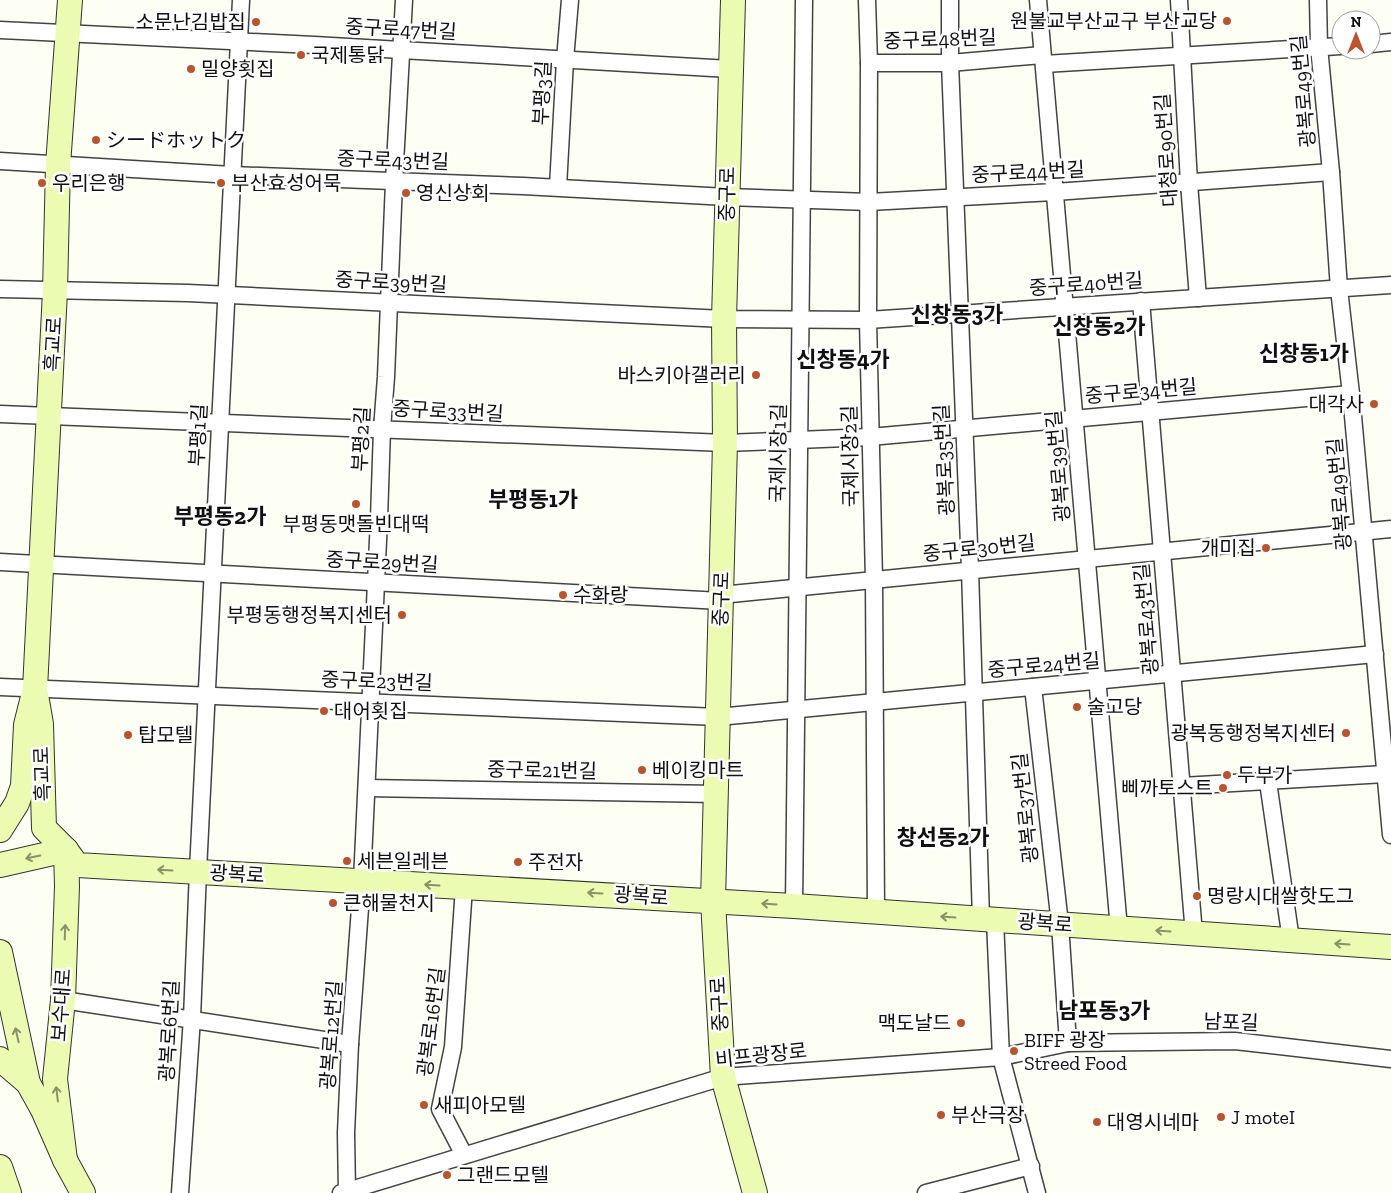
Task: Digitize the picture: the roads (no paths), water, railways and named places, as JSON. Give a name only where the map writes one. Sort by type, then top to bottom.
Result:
[{"type":"main road","name":"흑교로","points":[[0,830],[16,803],[23,786],[26,724],[35,689],[55,291],[58,165],[70,0]]},
{"type":"main road","name":"중구로","points":[[732,0],[724,320],[726,443],[713,901],[723,1077],[755,1193]]},
{"type":"main road","name":"흑교로","points":[[35,689],[41,724],[44,828],[66,850]]},
{"type":"main road","points":[[0,797],[13,786],[15,767],[26,724]]},
{"type":"main road","name":"광복로","points":[[66,850],[76,865],[794,906],[1391,947]]},
{"type":"main road","points":[[0,865],[66,850]]},
{"type":"main road","name":"보수대로","points":[[65,1160],[55,1079],[63,1000],[67,886],[66,850]]},
{"type":"main road","name":"보수대로","points":[[0,952],[28,1083],[83,1193]]},
{"type":"main road","points":[[0,1059],[28,1083]]},
{"type":"main road","points":[[0,1167],[9,1193]]},
{"type":"street","name":"부평1길","points":[[198,872],[241,0]]},
{"type":"street","name":"부평2길","points":[[362,881],[382,429],[390,303],[394,182],[404,0]]},
{"type":"street","name":"부평3길","points":[[558,187],[570,0]]},
{"type":"street","name":"국제시장1길","points":[[794,906],[804,0]]},
{"type":"street","name":"국제시장2길","points":[[867,0],[869,64],[868,320],[874,580],[876,912]]},
{"type":"street","name":"광복로35번길","points":[[950,0],[950,63],[973,693],[988,919]]},
{"type":"street","name":"광복로39번길","points":[[1038,0],[1119,928]]},
{"type":"street","name":"대청로90번길","points":[[1179,0],[1189,183],[1198,298]]},
{"type":"street","name":"광복로49번길","points":[[1318,0],[1319,47],[1331,172],[1339,289],[1388,776],[1391,835]]},
{"type":"street","name":"중구로47번길","points":[[0,30],[730,69]]},
{"type":"street","name":"중구로48번길","points":[[869,64],[1181,56],[1331,46]]},
{"type":"street","name":"중구로43번길","points":[[0,161],[394,182],[558,187],[728,197]]},
{"type":"street","name":"중구로44번길","points":[[728,197],[869,202],[1055,192],[1331,172]]},
{"type":"street","name":"중구로40번길","points":[[724,320],[868,320],[1391,285]]},
{"type":"street","name":"중구로39번길","points":[[0,289],[226,295],[724,320]]},
{"type":"street","name":"광복로43번길","points":[[1141,301],[1194,934]]},
{"type":"street","name":"중구로34번길","points":[[726,443],[870,437],[1351,394]]},
{"type":"street","name":"중구로33번길","points":[[0,414],[726,443]]},
{"type":"street","name":"중구로30번길","points":[[721,598],[797,587],[1391,529]]},
{"type":"street","name":"중구로29번길","points":[[0,562],[376,583],[721,598]]},
{"type":"street","name":"중구로24번길","points":[[718,717],[1375,654]]},
{"type":"street","name":"중구로23번길","points":[[0,687],[718,717]]},
{"type":"street","name":"광복로37번길","points":[[1033,687],[1060,924]]},
{"type":"street","points":[[1182,786],[1388,776]]},
{"type":"street","points":[[1268,782],[1291,940]]},
{"type":"street","name":"중구로21번길","points":[[367,788],[716,794]]},
{"type":"street","name":"광복로6번길","points":[[180,1193],[192,1018],[198,872]]},
{"type":"street","name":"광복로12번길","points":[[345,1192],[350,1044],[362,881]]},
{"type":"street","name":"광복로16번길","points":[[464,887],[453,1047],[440,1109],[464,1155]]},
{"type":"street","points":[[988,919],[1001,1057],[1037,1193]]},
{"type":"street","points":[[1060,924],[1068,1043]]},
{"type":"street","points":[[63,1000],[192,1018],[350,1044]]},
{"type":"street","name":"남포길","points":[[1001,1057],[1068,1043],[1235,1041],[1391,1059]]},
{"type":"street","name":"비프광장로","points":[[345,1192],[723,1077],[1001,1057]]},
{"type":"street","points":[[926,1193],[1031,1166]]},
{"type":"place","name":"원불교부산교구 부산교당","points":[[1227,21]]},
{"type":"place","name":"소문난김밥집","points":[[256,22]]},
{"type":"place","name":"국제통닭","points":[[301,55]]},
{"type":"place","name":"밀양횟집","points":[[191,69]]},
{"type":"place","name":"シードホットク","points":[[96,140]]},
{"type":"place","name":"우리은행","points":[[42,183]]},
{"type":"place","name":"부산효성어묵","points":[[221,183]]},
{"type":"place","name":"영신상회","points":[[406,193]]},
{"type":"place","name":"바스키아갤러리","points":[[756,375]]},
{"type":"place","name":"대각사","points":[[1374,404]]},
{"type":"place","name":"부평동맷돌빈대떡","points":[[356,504]]},
{"type":"place","name":"개미집","points":[[1266,548]]},
{"type":"place","name":"수화랑","points":[[563,595]]},
{"type":"place","name":"부평동행정복지센터","points":[[402,615]]},
{"type":"place","name":"술고당","points":[[1077,707]]},
{"type":"place","name":"대어횟집","points":[[324,711]]},
{"type":"place","name":"광복동행정복지센터","points":[[1346,733]]},
{"type":"place","name":"탑모텔","points":[[128,735]]},
{"type":"place","name":"베이킹마트","points":[[642,770]]},
{"type":"place","name":"두부가","points":[[1227,775]]},
{"type":"place","name":"삐까토스트","points":[[1223,788]]},
{"type":"place","name":"세븐일레븐","points":[[347,861]]},
{"type":"place","name":"주전자","points":[[518,862]]},
{"type":"place","name":"명랑시대쌀핫도그","points":[[1197,896]]},
{"type":"place","name":"큰해물천지","points":[[333,903]]},
{"type":"place","name":"맥도날드","points":[[961,1023]]},
{"type":"place","name":"BIFF 광장 Streed Food","points":[[1014,1051]]},
{"type":"place","name":"새피아모텔","points":[[424,1105]]},
{"type":"place","name":"부산극장","points":[[941,1115]]},
{"type":"place","name":"J moteI","points":[[1221,1117]]},
{"type":"place","name":"대영시네마","points":[[1097,1122]]},
{"type":"place","name":"그랜드모텔","points":[[447,1175]]},
{"type":"district","name":"신창동3가","points":[[957,314]]},
{"type":"district","name":"신창동2가","points":[[1099,326]]},
{"type":"district","name":"신창동1가","points":[[1304,353]]},
{"type":"district","name":"신창동4가","points":[[843,359]]},
{"type":"district","name":"부평동1가","points":[[533,499]]},
{"type":"district","name":"부평동2가","points":[[220,516]]},
{"type":"district","name":"창선동2가","points":[[943,837]]},
{"type":"district","name":"남포동3가","points":[[1104,1010]]}]
